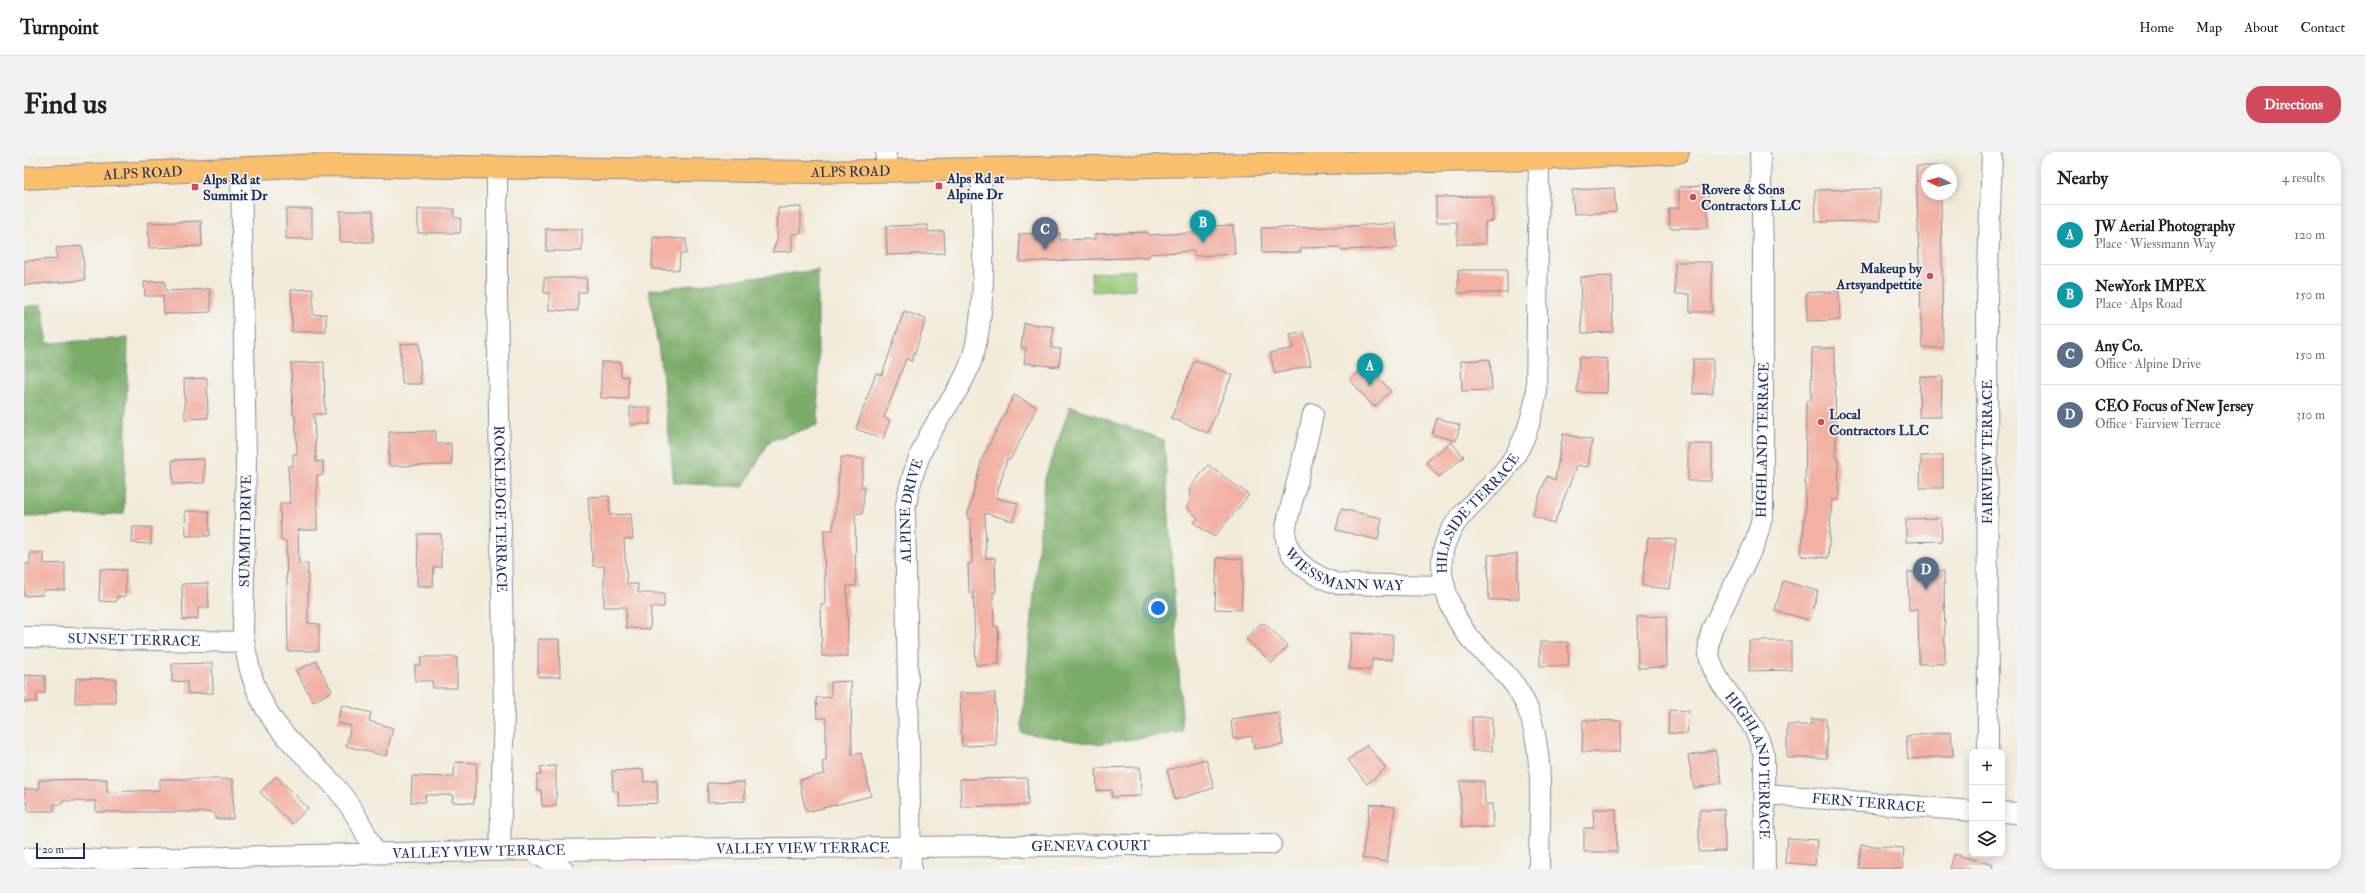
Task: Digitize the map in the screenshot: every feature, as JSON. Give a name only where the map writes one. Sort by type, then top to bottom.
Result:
[{"type":"main road","name":"ALPS ROAD","points":[[24,178],[321,165],[816,172],[886,161],[981,169],[1279,158],[1539,159],[1678,152]]},
{"type":"street","name":"HIGHLAND TERRACE","points":[[1760,152],[1763,247],[1763,515],[1755,543],[1712,628],[1708,644],[1710,660],[1716,675],[1750,722],[1759,739],[1764,756],[1765,869]]},
{"type":"street","name":"FAIRVIEW TERRACE","points":[[1988,749],[1986,300],[1992,152]]},
{"type":"street","name":"HILLSIDE TERRACE","points":[[1539,159],[1536,396],[1530,424],[1510,464],[1456,522],[1447,540],[1442,560],[1445,586],[1452,607],[1462,627],[1477,646],[1497,664],[1514,684],[1527,705],[1535,728],[1538,751],[1539,869]]},
{"type":"street","name":"SUMMIT DRIVE","points":[[241,168],[246,462],[244,642],[255,686],[268,712],[285,736],[329,779],[348,802],[364,827],[374,852]]},
{"type":"street","name":"ROCKLEDGE TERRACE","points":[[497,168],[496,295],[504,707],[500,851]]},
{"type":"street","name":"ALPINE DRIVE","points":[[911,869],[905,510],[913,470],[921,451],[965,376],[978,334],[982,270],[981,169]]},
{"type":"street","name":"WIESSMANN WAY","points":[[1313,414],[1286,529],[1291,551],[1296,559],[1312,573],[1338,584],[1445,586]]},
{"type":"street","name":"SUNSET TERRACE","points":[[24,637],[244,642]]},
{"type":"street","name":"FERN TERRACE","points":[[1765,794],[1969,811]]},
{"type":"street","points":[[2005,812],[2017,813]]},
{"type":"street","name":"GENEVA COURT","points":[[910,847],[1271,844]]},
{"type":"street","name":"VALLEY VIEW TERRACE","points":[[24,858],[60,857],[97,860],[187,859],[374,852],[910,847]]},
{"type":"street","points":[[531,850],[563,869]]},
{"type":"green space","points":[[818,270],[818,425],[770,441],[743,487],[674,483],[662,371],[649,290]]},
{"type":"green space","points":[[1134,270],[1135,289],[1092,292],[1091,273]]},
{"type":"green space","points":[[42,304],[47,343],[128,338],[124,514],[24,517],[24,307]]},
{"type":"green space","points":[[1070,406],[1164,440],[1183,732],[1096,744],[1021,733],[1045,478]]},
{"type":"building","points":[[1916,166],[1921,166],[1921,200],[1941,200],[1943,348],[1922,348]]},
{"type":"building","name":"Rovere & Sons Contractors LLC","points":[[1708,186],[1708,228],[1670,228],[1669,208],[1679,208],[1679,187]]},
{"type":"building","points":[[1614,188],[1616,212],[1574,214],[1572,190]]},
{"type":"building","points":[[1880,189],[1880,221],[1816,222],[1815,190]]},
{"type":"building","points":[[1492,196],[1493,221],[1485,222],[1485,244],[1457,244],[1457,222],[1436,222],[1436,197]]},
{"type":"building","points":[[801,207],[801,234],[792,234],[792,251],[772,252],[777,240],[778,208]]},
{"type":"building","points":[[286,209],[312,209],[312,239],[286,239]]},
{"type":"building","points":[[418,209],[454,209],[454,218],[461,218],[460,233],[418,233]]},
{"type":"building","points":[[340,211],[373,211],[373,242],[340,242]]},
{"type":"building","points":[[201,221],[202,246],[149,248],[148,223]]},
{"type":"building","points":[[1396,223],[1397,248],[1340,250],[1340,247],[1301,248],[1301,252],[1262,253],[1261,228],[1339,227]]},
{"type":"building","points":[[928,225],[928,232],[944,231],[945,253],[887,255],[886,226]]},
{"type":"building","points":[[1233,225],[1235,254],[1194,256],[1194,251],[1149,254],[1149,257],[1020,262],[1019,234],[1060,233],[1060,240],[1095,239],[1095,234],[1148,232],[1148,235],[1213,232],[1213,226]]},
{"type":"building","points":[[546,229],[582,229],[582,251],[546,251]]},
{"type":"building","points":[[653,237],[686,239],[686,254],[680,254],[679,270],[652,269]]},
{"type":"building","points":[[82,246],[85,280],[24,285],[24,261],[57,259],[56,248]]},
{"type":"building","points":[[1675,262],[1712,262],[1712,312],[1690,312],[1690,294],[1675,294]]},
{"type":"building","points":[[1458,270],[1507,270],[1507,293],[1458,293]]},
{"type":"building","points":[[1612,276],[1613,332],[1582,333],[1580,277]]},
{"type":"building","points":[[544,278],[587,278],[586,292],[578,292],[578,311],[549,310],[549,293],[544,293]]},
{"type":"building","points":[[165,281],[166,291],[210,289],[211,312],[164,314],[163,296],[145,296],[144,282]]},
{"type":"building","points":[[313,289],[313,315],[326,314],[326,332],[292,332],[291,290]]},
{"type":"building","points":[[1839,291],[1840,320],[1807,321],[1806,293]]},
{"type":"building","points":[[904,311],[926,319],[912,361],[906,359],[884,418],[890,420],[883,439],[856,429],[876,373],[882,375]]},
{"type":"building","points":[[1024,323],[1054,327],[1051,348],[1061,349],[1059,367],[1024,363],[1026,348],[1021,348]]},
{"type":"building","points":[[1304,332],[1311,365],[1275,374],[1270,353],[1293,348],[1290,335]]},
{"type":"building","points":[[419,343],[421,384],[402,384],[400,344]]},
{"type":"building","points":[[1812,348],[1835,348],[1836,458],[1838,458],[1839,500],[1832,500],[1828,558],[1801,556],[1805,514],[1806,401],[1811,401]]},
{"type":"building","points":[[1579,357],[1608,359],[1607,393],[1577,392]]},
{"type":"building","points":[[1490,359],[1492,390],[1462,391],[1461,361]]},
{"type":"building","points":[[1693,359],[1713,359],[1713,393],[1693,394]]},
{"type":"building","points":[[1195,360],[1232,375],[1208,433],[1171,418]]},
{"type":"building","points":[[324,362],[325,414],[314,414],[316,462],[323,461],[323,475],[317,475],[317,530],[298,530],[299,564],[308,564],[308,623],[319,624],[319,651],[288,651],[286,541],[281,541],[280,503],[290,503],[288,466],[293,466],[293,454],[297,454],[295,415],[293,415],[291,363]]},
{"type":"building","points":[[601,362],[621,362],[621,376],[628,377],[628,399],[601,398]]},
{"type":"building","points":[[1367,365],[1391,391],[1374,407],[1350,380]]},
{"type":"building","points":[[1920,376],[1942,377],[1941,417],[1919,417]]},
{"type":"building","points":[[207,378],[208,418],[185,419],[184,379]]},
{"type":"building","points":[[1014,395],[1037,407],[1010,460],[1007,459],[996,498],[1018,503],[1013,521],[985,513],[986,558],[995,558],[996,592],[993,592],[994,626],[998,626],[999,664],[976,665],[973,593],[969,593],[968,564],[972,563],[971,519],[967,518],[982,459]]},
{"type":"building","points":[[630,407],[650,407],[650,424],[630,424]]},
{"type":"building","points":[[1437,418],[1460,425],[1456,441],[1432,434]]},
{"type":"building","points":[[436,431],[436,444],[451,443],[452,465],[389,466],[389,432]]},
{"type":"building","points":[[1563,434],[1592,440],[1588,467],[1577,465],[1554,524],[1532,515],[1547,476],[1555,480]]},
{"type":"building","points":[[1451,442],[1464,457],[1439,477],[1426,462]]},
{"type":"building","points":[[1688,444],[1712,444],[1712,481],[1688,481]]},
{"type":"building","points":[[1921,456],[1943,456],[1943,488],[1920,488]]},
{"type":"building","points":[[841,457],[864,459],[861,487],[865,487],[862,514],[855,513],[856,586],[847,586],[848,656],[822,656],[821,605],[825,605],[824,530],[833,530]]},
{"type":"building","points":[[204,459],[204,483],[173,484],[172,460]]},
{"type":"building","points":[[1208,465],[1249,495],[1214,537],[1194,523],[1198,518],[1187,507],[1189,504],[1191,487]]},
{"type":"building","points":[[609,496],[610,515],[631,514],[633,539],[624,539],[627,584],[638,584],[638,593],[664,593],[664,607],[651,607],[650,629],[626,628],[626,607],[604,607],[604,566],[593,566],[588,497]]},
{"type":"building","points":[[1341,509],[1382,518],[1378,540],[1336,530]]},
{"type":"building","points":[[185,511],[209,511],[210,536],[186,536]]},
{"type":"building","points":[[1941,518],[1942,541],[1906,542],[1906,519]]},
{"type":"building","points":[[133,527],[151,527],[151,544],[132,543]]},
{"type":"building","points":[[418,534],[441,534],[441,567],[434,567],[433,586],[417,586]]},
{"type":"building","points":[[1648,537],[1676,540],[1670,589],[1642,586]]},
{"type":"building","points":[[30,553],[44,553],[44,564],[65,563],[65,590],[43,590],[43,595],[24,596],[24,564],[30,564]]},
{"type":"building","points":[[1517,554],[1519,599],[1489,600],[1488,555]]},
{"type":"building","points":[[1217,558],[1243,559],[1241,610],[1215,609]]},
{"type":"building","points":[[100,569],[126,570],[125,597],[117,596],[116,602],[99,601]]},
{"type":"building","points":[[1944,571],[1945,664],[1919,664],[1918,610],[1909,610],[1908,572]]},
{"type":"building","points":[[1783,581],[1818,591],[1810,620],[1775,611]]},
{"type":"building","points":[[208,583],[209,608],[198,608],[198,619],[183,620],[182,584]]},
{"type":"building","points":[[1666,616],[1667,667],[1638,668],[1637,617]]},
{"type":"building","points":[[1260,624],[1265,624],[1288,646],[1272,663],[1246,639]]},
{"type":"building","points":[[1351,633],[1393,635],[1392,660],[1372,659],[1371,670],[1349,669]]},
{"type":"building","points":[[538,639],[559,639],[560,677],[538,677]]},
{"type":"building","points":[[1749,641],[1791,641],[1791,670],[1749,671]]},
{"type":"building","points":[[1540,642],[1568,642],[1569,666],[1540,666]]},
{"type":"building","points":[[421,657],[457,657],[457,688],[433,688],[432,681],[415,681],[415,665],[421,665]]},
{"type":"building","points":[[316,661],[332,691],[313,702],[296,671]]},
{"type":"building","points":[[212,663],[213,693],[188,694],[187,681],[172,682],[172,664]]},
{"type":"building","points":[[24,675],[45,676],[45,693],[37,693],[37,702],[24,702]]},
{"type":"building","points":[[76,678],[116,679],[115,703],[75,703]]},
{"type":"building","points":[[851,681],[852,755],[861,753],[871,796],[806,812],[799,780],[825,774],[822,762],[826,761],[826,718],[817,718],[816,698],[831,697],[831,682]]},
{"type":"building","points":[[960,693],[995,693],[996,745],[962,746]]},
{"type":"building","points":[[342,705],[371,713],[369,721],[393,728],[386,756],[346,746],[351,726],[337,723]]},
{"type":"building","points":[[1669,710],[1689,711],[1687,734],[1668,733]]},
{"type":"building","points":[[1279,712],[1283,745],[1254,749],[1252,736],[1233,739],[1231,719]]},
{"type":"building","points":[[1472,717],[1492,717],[1492,751],[1472,751]]},
{"type":"building","points":[[1811,719],[1826,719],[1827,758],[1787,758],[1787,725],[1811,725]]},
{"type":"building","points":[[1583,720],[1621,721],[1620,752],[1582,752]]},
{"type":"building","points":[[1951,732],[1953,756],[1908,759],[1906,736]]},
{"type":"building","points":[[1367,745],[1386,768],[1367,784],[1348,760]]},
{"type":"building","points":[[1715,750],[1722,783],[1694,788],[1688,756]]},
{"type":"building","points":[[1206,759],[1214,788],[1175,800],[1167,770]]},
{"type":"building","points":[[455,762],[477,763],[474,803],[452,802],[453,795],[425,795],[426,802],[411,802],[412,776],[454,777]]},
{"type":"building","points":[[556,766],[556,806],[542,806],[541,790],[537,790],[537,775],[541,775],[540,767]]},
{"type":"building","points":[[1140,767],[1141,796],[1112,797],[1112,790],[1097,791],[1096,768]]},
{"type":"building","points":[[643,769],[644,782],[657,781],[658,803],[619,805],[618,791],[613,791],[612,771]]},
{"type":"building","points":[[276,776],[308,808],[292,824],[260,792]]},
{"type":"building","points":[[1027,778],[1028,805],[961,807],[960,779]]},
{"type":"building","points":[[107,779],[107,792],[160,790],[160,779],[233,779],[233,819],[215,819],[215,813],[203,812],[96,812],[96,801],[62,801],[62,804],[54,804],[54,811],[28,811],[28,803],[24,803],[24,789],[39,789],[39,780]]},
{"type":"building","points":[[1460,781],[1484,781],[1485,804],[1492,804],[1493,827],[1462,827]]},
{"type":"building","points":[[744,782],[745,801],[708,802],[707,783]]},
{"type":"building","points":[[1370,804],[1395,807],[1387,862],[1362,858]]},
{"type":"building","points":[[1593,809],[1616,809],[1617,852],[1584,852],[1584,828],[1594,828]]},
{"type":"building","points":[[1699,810],[1724,810],[1725,851],[1699,852]]},
{"type":"building","points":[[1787,838],[1817,840],[1815,865],[1785,863]]},
{"type":"building","points":[[1861,845],[1904,848],[1902,869],[1859,869]]},
{"type":"building","points":[[1954,854],[1993,865],[1992,869],[1950,869]]},
{"type":"place","name":"Alps Rd at Alpine Dr","points":[[939,186]]},
{"type":"place","name":"Alps Rd at Summit Dr","points":[[195,187]]},
{"type":"place","name":"Rovere & Sons Contractors LLC","points":[[1693,197]]},
{"type":"place","name":"NewYork IMPEX","points":[[1203,243]]},
{"type":"place","name":"Any Co.","points":[[1045,250]]},
{"type":"place","name":"Makeup by Artsyandpettite","points":[[1930,276]]},
{"type":"place","name":"JW Aerial Photography","points":[[1370,386]]},
{"type":"place","name":"Local Contractors LLC","points":[[1821,422]]},
{"type":"place","name":"CEO Focus of New Jersey","points":[[1926,590]]}]
